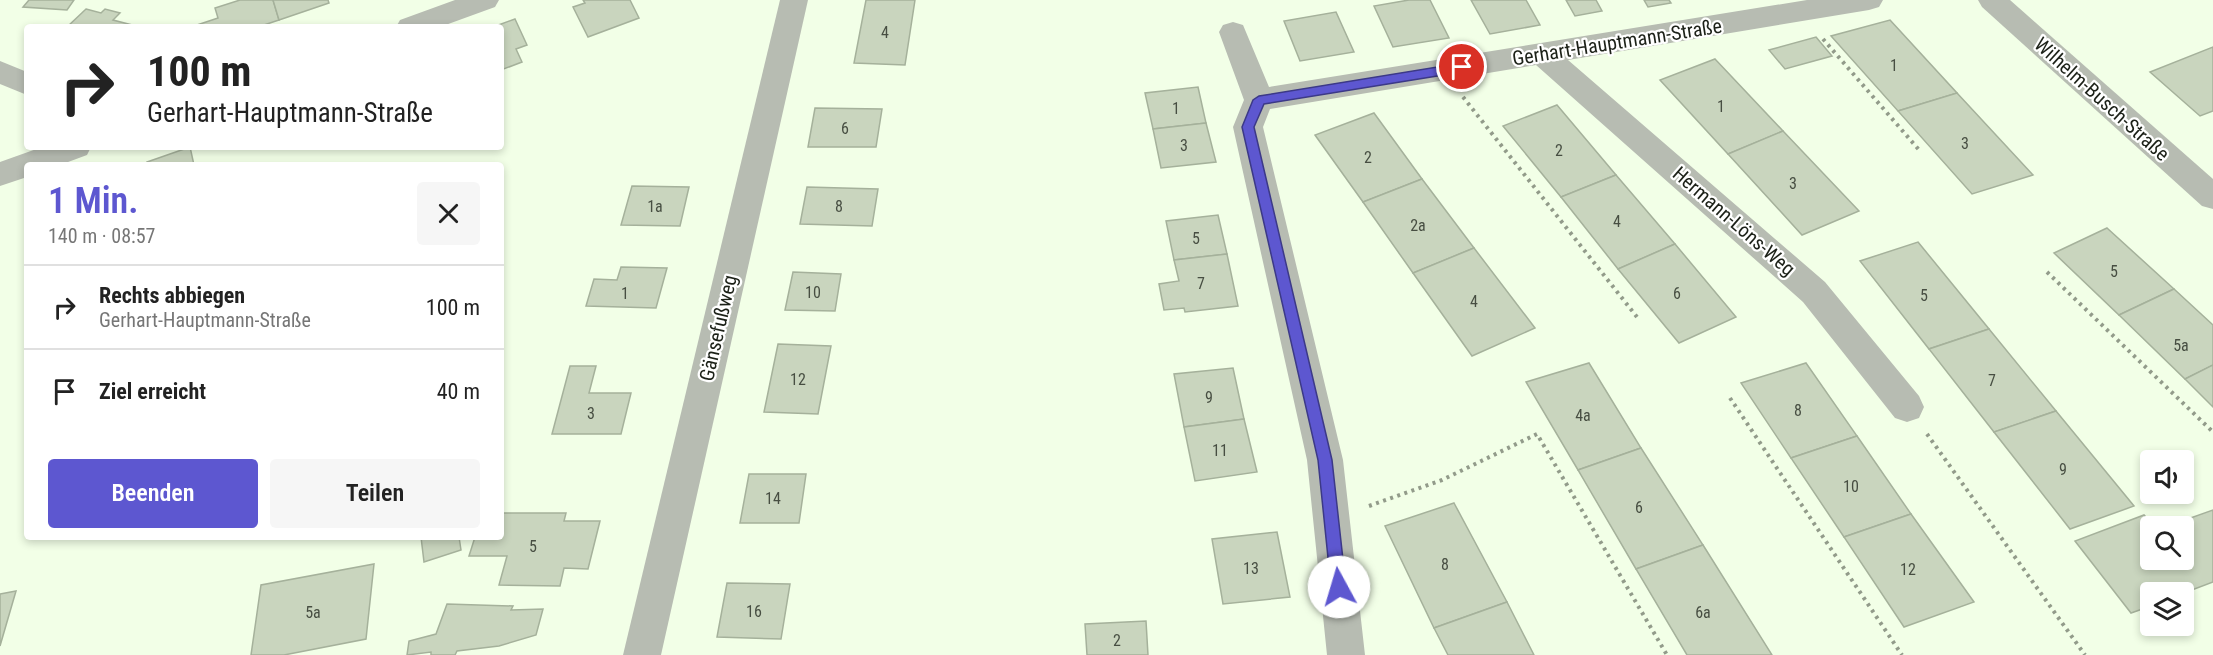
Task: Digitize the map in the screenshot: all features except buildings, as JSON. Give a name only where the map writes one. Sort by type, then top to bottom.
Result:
[{"type":"street","points":[[418,24],[484,0]]},
{"type":"street","name":"Gänsefußweg","points":[[642,655],[794,0]]},
{"type":"street","name":"Gerhart-Hauptmann-Straße","points":[[1259,100],[1869,0]]},
{"type":"street","name":"Wilhelm-Busch-Straße","points":[[1992,0],[2213,197]]},
{"type":"street","points":[[1233,32],[1259,100],[1248,127],[1325,460],[1346,655]]},
{"type":"street","name":"Hermann-Löns-Weg","points":[[1542,54],[1814,292],[1907,407]]},
{"type":"street","points":[[0,72],[24,83]]},
{"type":"street","points":[[29,162],[58,150]]},
{"type":"street","points":[[0,174],[24,164]]},
{"type":"path","points":[[1799,12],[1920,151]]},
{"type":"path","points":[[1442,70],[1637,317]]},
{"type":"path","points":[[2047,272],[2213,432]]},
{"type":"path","points":[[1730,398],[1902,655]]},
{"type":"path","points":[[1907,407],[2085,655]]},
{"type":"path","points":[[1332,519],[1442,480],[1537,434],[1667,655]]},
{"type":"route","points":[[1339,587],[1325,460],[1248,127],[1259,100],[1462,67]]}]
